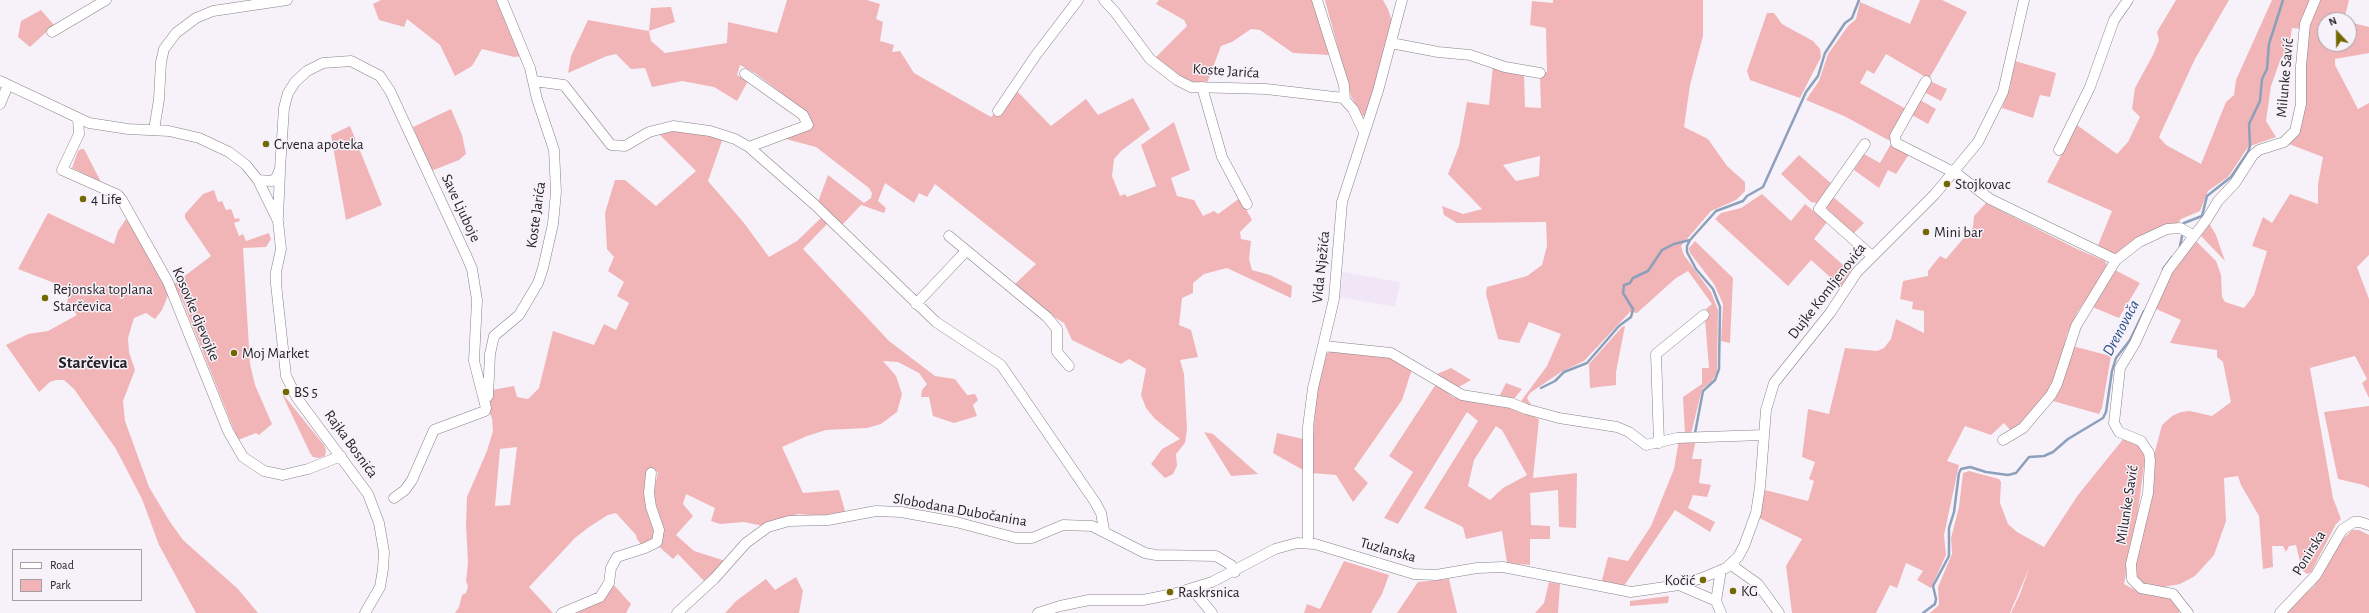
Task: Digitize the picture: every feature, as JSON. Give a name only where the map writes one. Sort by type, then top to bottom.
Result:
[{"type":"street","points":[[52,32],[106,0]]},
{"type":"street","points":[[154,130],[158,109],[161,62],[164,49],[176,33],[196,18],[213,11],[288,0]]},
{"type":"street","name":"Koste Jarića","points":[[484,400],[488,396],[490,354],[494,336],[518,315],[538,282],[553,224],[556,192],[554,150],[537,99],[534,81],[502,0]]},
{"type":"street","points":[[998,111],[1036,55],[1078,0]]},
{"type":"street","name":"Koste Jarića","points":[[1104,0],[1157,66],[1177,80],[1191,86],[1266,89],[1322,94],[1345,100]]},
{"type":"street","points":[[1317,0],[1344,85],[1345,100],[1353,109],[1364,132]]},
{"type":"street","name":"Vida Nježića","points":[[1308,543],[1308,427],[1312,388],[1324,346],[1335,291],[1342,202],[1378,91],[1402,0]]},
{"type":"street","name":"Dujke Komljenovića","points":[[1734,561],[1744,546],[1756,512],[1760,487],[1763,435],[1769,397],[1778,377],[1830,313],[1857,272],[1953,173],[1978,142],[2000,101],[2024,0]]},
{"type":"street","points":[[2059,150],[2090,87],[2114,20],[2128,0]]},
{"type":"street","name":"Milunke Savić","points":[[2188,613],[2172,594],[2141,588],[2132,579],[2131,564],[2148,492],[2149,453],[2141,441],[2119,432],[2114,419],[2121,365],[2135,343],[2187,231],[2208,219],[2218,201],[2235,183],[2253,155],[2259,150],[2284,142],[2294,131],[2300,104],[2301,66],[2305,24],[2315,0]]},
{"type":"street","points":[[1391,43],[1438,52],[1470,54],[1504,67],[1540,73]]},
{"type":"street","name":"Save Ljuboje","points":[[278,221],[284,108],[288,93],[300,77],[323,63],[337,61],[357,64],[380,76],[390,91],[472,269],[477,306],[473,352],[475,370],[484,400]]},
{"type":"street","points":[[744,74],[803,115],[808,125],[749,147]]},
{"type":"street","points":[[534,81],[564,85],[612,146],[625,146],[649,132],[673,126],[710,131],[735,139],[749,147],[814,204],[916,304],[968,345],[1001,366],[1095,502],[1101,513],[1104,530]]},
{"type":"street","points":[[1926,81],[1895,140],[1953,173],[1986,197],[2116,260]]},
{"type":"street","points":[[0,104],[4,83]]},
{"type":"street","name":"Rajka Bosnića","points":[[4,83],[78,119],[102,126],[185,134],[213,144],[236,158],[258,180],[278,221],[281,249],[276,272],[276,284],[286,376],[295,394],[368,494],[376,510],[384,552],[382,578],[376,596],[366,613]]},
{"type":"street","points":[[1202,87],[1222,157],[1247,204]]},
{"type":"street","name":"Kosovke djevojke","points":[[78,119],[79,134],[62,170],[118,195],[122,200],[163,272],[228,431],[243,457],[264,471],[283,475],[308,469],[341,456]]},
{"type":"street","points":[[1865,144],[1819,209],[1872,256]]},
{"type":"street","points":[[258,180],[272,181],[276,178],[280,169]]},
{"type":"street","points":[[2003,440],[2023,428],[2051,395],[2057,384],[2076,326],[2087,306],[2108,278],[2116,260],[2148,237],[2167,229],[2187,231]]},
{"type":"street","points":[[949,236],[1007,282],[1055,325],[1057,352],[1069,366]]},
{"type":"street","points":[[916,304],[966,251]]},
{"type":"street","points":[[1659,443],[1656,354],[1704,315]]},
{"type":"street","points":[[1324,346],[1383,350],[1398,355],[1462,395],[1511,403],[1526,409],[1559,418],[1617,427],[1629,432],[1646,445],[1677,438],[1763,435]]},
{"type":"street","points":[[394,498],[404,490],[412,480],[431,433],[447,424],[485,411],[486,405],[484,400]]},
{"type":"street","points":[[562,613],[600,596],[609,583],[611,568],[617,557],[646,548],[657,542],[659,530],[651,507],[649,493],[651,473]]},
{"type":"street","name":"Slobodana Dubočanina","points":[[677,613],[714,579],[755,535],[776,523],[789,521],[828,520],[876,511],[902,512],[956,522],[1016,538],[1032,538],[1063,525],[1070,524],[1092,526],[1104,530],[1133,548],[1156,556],[1216,556],[1231,565],[1235,572]]},
{"type":"street","name":"Ponirska","points":[[2280,613],[2316,575],[2342,530],[2354,522],[2369,525]]},
{"type":"street","name":"Tuzlanska","points":[[1038,613],[1060,606],[1089,600],[1143,600],[1192,589],[1235,572],[1275,549],[1290,545],[1308,543],[1414,574],[1436,575],[1477,568],[1503,567],[1533,571],[1620,592],[1640,592],[1679,585],[1721,570],[1734,561]]},
{"type":"street","points":[[1734,561],[1734,567],[1758,584],[1779,613]]},
{"type":"street","points":[[1721,570],[1716,601],[1721,613]]},
{"type":"street","points":[[1679,585],[1716,601]]},
{"type":"street","points":[[1192,589],[1212,613]]},
{"type":"shaded area","points":[[1343,272],[1400,282],[1395,307],[1340,297]]},
{"type":"green space","points":[[381,0],[497,0],[522,56],[514,57],[482,49],[472,66],[455,76],[440,45],[407,19],[404,27],[379,20],[373,4]]},
{"type":"green space","points":[[787,0],[867,0],[880,4],[876,19],[883,22],[880,41],[894,45],[892,52],[900,51],[914,73],[991,117],[1016,90],[1051,126],[1086,99],[1098,115],[1133,98],[1150,129],[1121,151],[1114,159],[1112,176],[1120,196],[1125,194],[1127,197],[1156,186],[1141,145],[1174,122],[1190,170],[1171,178],[1177,196],[1194,200],[1203,216],[1214,211],[1218,214],[1240,198],[1252,220],[1240,232],[1241,239],[1251,241],[1249,259],[1252,270],[1270,275],[1292,286],[1291,298],[1227,268],[1204,274],[1193,283],[1193,293],[1182,298],[1179,325],[1191,330],[1198,357],[1180,360],[1184,374],[1187,430],[1185,443],[1176,454],[1177,466],[1173,474],[1165,478],[1151,464],[1162,449],[1180,439],[1155,419],[1146,408],[1141,395],[1146,369],[1129,359],[1121,364],[1072,340],[1064,323],[1049,314],[1015,284],[1036,264],[935,184],[927,197],[919,193],[914,203],[885,183],[878,201],[886,208],[884,213],[861,205],[842,225],[818,202],[828,175],[864,203],[871,198],[872,193],[869,188],[816,147],[782,138],[812,128],[810,119],[804,110],[755,73],[740,65],[737,75],[748,81],[737,101],[714,87],[682,81],[652,87],[645,68],[631,69],[616,54],[607,56],[568,73],[571,56],[588,20],[649,31],[651,41],[665,53],[727,43],[728,22],[777,33]]},
{"type":"green space","points":[[1159,0],[1313,0],[1329,55],[1293,53],[1260,30],[1251,29],[1232,42],[1221,46],[1207,83],[1191,83],[1182,79],[1154,59],[1187,26],[1184,20],[1156,4]]},
{"type":"green space","points":[[1325,0],[1383,0],[1388,9],[1393,24],[1369,115],[1362,116],[1351,96]]},
{"type":"green space","points":[[1553,0],[1703,0],[1703,36],[1690,85],[1684,127],[1708,139],[1727,166],[1745,182],[1745,191],[1736,200],[1711,211],[1681,246],[1684,255],[1711,292],[1718,310],[1717,372],[1712,381],[1702,389],[1691,434],[1685,435],[1683,397],[1702,384],[1702,368],[1709,368],[1705,319],[1710,314],[1706,309],[1712,304],[1688,271],[1676,278],[1637,313],[1630,312],[1584,361],[1561,372],[1530,393],[1527,398],[1532,407],[1521,401],[1547,366],[1561,334],[1529,322],[1519,343],[1498,339],[1486,294],[1487,287],[1527,276],[1542,265],[1547,246],[1546,222],[1457,223],[1444,215],[1442,206],[1463,214],[1482,209],[1448,174],[1459,146],[1467,102],[1489,105],[1493,65],[1524,74],[1525,107],[1541,108],[1540,76],[1544,77],[1544,72],[1547,72],[1546,28],[1530,25],[1532,1],[1553,3]],"holes":[[[1540,156],[1539,176],[1516,181],[1503,165]]]},
{"type":"green space","points":[[1920,0],[1942,0],[1967,12],[1929,79],[1886,54],[1874,74],[1867,70],[1860,83],[1906,109],[1892,134],[1910,153],[1896,174],[1888,170],[1879,188],[1854,170],[1864,154],[1880,163],[1892,142],[1844,116],[1806,100],[1819,81],[1828,54],[1848,26],[1856,19],[1860,2],[1910,24]]},
{"type":"green space","points":[[2176,0],[2229,0],[2195,59],[2159,137],[2166,145],[2201,164],[2226,102],[2234,95],[2236,80],[2272,0],[2310,0],[2300,29],[2292,28],[2288,52],[2281,58],[2271,86],[2266,121],[2276,137],[2248,147],[2228,177],[2208,191],[2200,211],[2181,219],[2177,224],[2139,236],[2114,255],[2096,250],[2112,211],[2047,182],[2077,125],[2117,154],[2128,142],[2140,117],[2132,109],[2135,88],[2153,55],[2159,40],[2157,32]]},
{"type":"green space","points":[[2318,0],[2349,0],[2346,12],[2317,12],[2317,52],[2357,52],[2357,24],[2369,27],[2369,53],[2335,59],[2335,65],[2358,109],[2369,103],[2369,255],[2357,267],[2369,299],[2369,398],[2362,383],[2367,379],[2355,356],[2310,368],[2333,498],[2341,519],[2336,524],[2311,572],[2307,574],[2302,570],[2296,545],[2289,546],[2286,552],[2283,546],[2272,546],[2273,567],[2263,569],[2259,516],[2241,485],[2238,476],[2224,478],[2226,521],[2214,555],[2195,576],[2180,584],[2158,588],[2143,586],[2134,575],[2153,459],[2162,425],[2172,416],[2181,412],[2190,411],[2212,416],[2231,402],[2223,362],[2217,357],[2217,350],[2170,343],[2181,320],[2154,308],[2170,272],[2195,240],[2216,261],[2221,275],[2222,297],[2225,302],[2244,308],[2254,295],[2267,251],[2252,246],[2263,217],[2272,223],[2290,194],[2318,204],[2318,184],[2323,157],[2289,144],[2304,67],[2308,28]]},
{"type":"green space","points":[[671,7],[675,22],[649,31],[651,8]]},
{"type":"green space","points":[[41,10],[54,25],[30,47],[18,37],[21,21]]},
{"type":"green space","points":[[1767,13],[1774,13],[1782,24],[1813,41],[1820,49],[1821,57],[1800,98],[1750,80],[1747,71]]},
{"type":"green space","points":[[2015,61],[2056,73],[2050,97],[2040,95],[2033,118],[2002,108],[2010,87]]},
{"type":"green space","points":[[1930,81],[1947,89],[1941,101],[1924,92]]},
{"type":"green space","points":[[1920,100],[1936,109],[1928,124],[1912,115]]},
{"type":"green space","points":[[451,109],[462,135],[466,154],[459,160],[431,171],[413,127]]},
{"type":"green space","points":[[350,126],[382,205],[346,220],[331,135]]},
{"type":"green space","points":[[672,129],[723,138],[708,181],[744,223],[769,257],[797,241],[822,217],[828,223],[803,249],[889,341],[935,376],[955,379],[967,395],[975,394],[978,400],[973,405],[977,416],[954,423],[933,416],[929,397],[921,397],[922,390],[927,384],[919,373],[898,362],[883,361],[896,376],[902,394],[897,412],[881,424],[867,428],[826,430],[807,436],[782,447],[803,493],[839,490],[845,511],[832,517],[798,514],[763,526],[744,522],[720,524],[711,521],[715,508],[686,494],[683,504],[693,516],[676,535],[694,551],[726,561],[706,583],[678,554],[673,559],[657,545],[662,528],[653,494],[658,472],[650,470],[656,537],[642,546],[636,535],[616,513],[608,515],[589,527],[575,538],[529,587],[553,613],[455,613],[459,607],[462,595],[466,593],[468,586],[466,581],[468,563],[466,524],[467,497],[487,451],[493,431],[492,418],[488,410],[492,390],[514,386],[517,397],[528,399],[539,388],[553,331],[594,345],[604,324],[616,330],[629,303],[617,296],[624,282],[608,271],[614,257],[607,249],[605,213],[615,180],[625,180],[656,206],[696,171],[656,131]],"holes":[[[517,447],[510,505],[495,506],[500,449]]]},
{"type":"green space","points":[[84,149],[101,182],[72,168],[78,151]]},
{"type":"green space","points":[[1799,155],[1833,185],[1817,203],[1811,202],[1781,174]]},
{"type":"green space","points":[[214,190],[218,202],[222,201],[226,210],[231,209],[235,219],[239,218],[240,221],[234,223],[239,236],[243,234],[246,241],[269,233],[271,239],[266,247],[243,248],[250,364],[255,385],[272,424],[259,435],[256,433],[238,440],[183,302],[174,284],[211,256],[185,218],[185,214],[203,194]]},
{"type":"green space","points":[[1762,194],[1791,221],[1805,204],[1827,222],[1814,239],[1851,272],[1841,287],[1811,260],[1788,286],[1715,219],[1721,213],[1741,208]]},
{"type":"green space","points":[[1832,196],[1864,223],[1853,234],[1824,206]]},
{"type":"green space","points":[[1986,203],[2077,249],[2105,261],[2108,268],[2078,311],[2067,334],[2059,368],[2045,397],[2025,422],[2012,432],[2004,423],[1991,435],[1965,426],[1947,461],[1959,465],[1944,535],[1946,555],[1931,588],[1917,580],[1923,571],[1906,563],[1897,588],[1890,585],[1876,613],[1792,613],[1786,566],[1802,539],[1759,518],[1765,490],[1808,501],[1814,481],[1809,479],[1815,462],[1802,457],[1808,409],[1829,414],[1845,348],[1877,351],[1884,348],[1891,339],[1896,319],[1924,333],[1924,311],[1912,309],[1913,302],[1900,299],[1903,281],[1928,276],[1928,271],[1940,256],[1946,259],[1973,227],[1974,216]]},
{"type":"green space","points":[[48,213],[114,244],[118,231],[126,219],[141,241],[169,293],[162,310],[155,319],[146,313],[134,318],[128,338],[129,352],[135,370],[123,401],[125,421],[149,487],[170,522],[183,540],[238,589],[258,613],[196,613],[159,545],[142,499],[116,449],[74,389],[64,380],[56,380],[50,382],[39,392],[6,345],[28,334],[48,331],[77,315],[67,303],[70,289],[18,269]]},
{"type":"green space","points":[[2209,223],[2216,235],[2225,261],[2201,236],[2201,232]]},
{"type":"green space","points":[[1695,241],[1733,278],[1730,343],[1721,341],[1723,304],[1714,284],[1690,253],[1689,248]]},
{"type":"green space","points":[[2115,270],[2140,283],[2119,318],[2090,306]]},
{"type":"green space","points":[[1625,326],[1616,372],[1616,385],[1590,388],[1589,364],[1622,327]]},
{"type":"green space","points":[[2072,346],[2111,356],[2102,408],[2099,414],[2053,401],[2063,382]]},
{"type":"green space","points":[[1329,351],[1385,355],[1412,369],[1402,400],[1354,469],[1368,483],[1353,502],[1336,475],[1311,473],[1316,396],[1326,354]]},
{"type":"green space","points":[[1451,368],[1471,380],[1459,387],[1453,387],[1437,374]]},
{"type":"green space","points":[[1506,383],[1522,389],[1514,399],[1499,397]]},
{"type":"green space","points":[[1436,384],[1453,397],[1473,402],[1506,406],[1539,419],[1533,478],[1577,473],[1576,528],[1559,527],[1558,490],[1530,493],[1531,525],[1550,526],[1550,539],[1530,539],[1530,565],[1507,563],[1502,531],[1466,539],[1463,527],[1424,508],[1478,421],[1467,412],[1398,524],[1384,518],[1413,472],[1389,456]],"holes":[[[1496,426],[1502,430],[1527,475],[1503,488],[1490,500],[1468,486],[1474,460]]]},
{"type":"green space","points":[[281,392],[324,445],[326,450],[325,456],[319,458],[313,457],[310,453]]},
{"type":"green space","points":[[2369,406],[2369,488],[2364,485],[2338,479],[2324,412]]},
{"type":"green space","points":[[1204,432],[1213,434],[1258,474],[1231,476]]},
{"type":"green space","points":[[1277,433],[1303,439],[1303,470],[1273,453]]},
{"type":"green space","points":[[2124,438],[2140,444],[2145,458],[2137,518],[2124,584],[2137,591],[2168,596],[2180,611],[2179,613],[2011,613],[2020,594],[2030,566],[2010,613],[1930,613],[1939,605],[1938,587],[1952,554],[1951,538],[1959,507],[1963,473],[1969,471],[1999,479],[2001,482],[2000,503],[2008,524],[2017,532],[2044,547],[2078,495]]},
{"type":"green space","points":[[1696,439],[1692,459],[1702,459],[1699,483],[1711,485],[1707,497],[1693,495],[1688,508],[1715,522],[1710,532],[1675,510],[1622,589],[1601,584],[1608,557],[1628,561],[1651,526],[1674,469],[1679,440]]},
{"type":"green space","points":[[2352,530],[2359,530],[2369,535],[2369,613],[2284,613],[2314,586],[2338,544]]},
{"type":"green space","points":[[1344,561],[1389,575],[1382,594],[1371,613],[1304,613],[1307,604],[1320,609]]},
{"type":"green space","points":[[796,577],[803,591],[799,613],[725,613],[736,601],[766,579],[775,590]]},
{"type":"green space","points":[[1449,579],[1457,613],[1397,613],[1418,582]]},
{"type":"green space","points":[[1549,582],[1560,584],[1558,613],[1535,613],[1544,603]]},
{"type":"green space","points":[[613,584],[631,604],[626,613],[575,613],[598,601]]},
{"type":"green space","points":[[1669,596],[1668,603],[1630,606],[1630,601]]},
{"type":"waterway","points":[[1541,388],[1555,381],[1564,372],[1587,363],[1619,326],[1631,317],[1633,309],[1623,293],[1624,285],[1630,283],[1633,278],[1648,271],[1662,250],[1674,244],[1690,240],[1716,211],[1743,201],[1747,196],[1763,187],[1806,92],[1818,76],[1825,53],[1845,23],[1852,18],[1859,0]]},
{"type":"waterway","name":"Drenovača","points":[[2183,227],[2184,223],[2202,216],[2207,196],[2231,177],[2248,152],[2250,146],[2249,124],[2260,101],[2262,79],[2267,69],[2269,44],[2283,0]]},
{"type":"waterway","name":"Drenovača","points":[[2180,246],[2183,232]]},
{"type":"waterway","points":[[1690,240],[1687,246],[1687,252],[1696,269],[1713,289],[1720,307],[1719,369],[1715,380],[1703,391],[1695,433]]},
{"type":"waterway","name":"Drenovača","points":[[2163,269],[2172,257]]},
{"type":"waterway","name":"Drenovača","points":[[1923,613],[1935,604],[1936,599],[1933,586],[1949,556],[1949,528],[1954,512],[1959,473],[1961,469],[1970,467],[1986,472],[2008,475],[2016,473],[2029,457],[2044,456],[2053,452],[2068,439],[2103,418],[2106,412],[2112,371],[2116,358],[2130,340],[2144,311]]},
{"type":"place","name":"Crvena apoteka","points":[[266,144]]},
{"type":"place","name":"Stojkovac","points":[[1947,184]]},
{"type":"place","name":"4 Life","points":[[83,199]]},
{"type":"place","name":"Mini bar","points":[[1926,232]]},
{"type":"place","name":"Rejonska toplana Starčevica","points":[[45,298]]},
{"type":"place","name":"Moj Market","points":[[234,353]]},
{"type":"place","name":"BS 5","points":[[286,392]]},
{"type":"place","name":"Kočić","points":[[1703,580]]},
{"type":"place","name":"KG","points":[[1733,591]]},
{"type":"place","name":"Raskrsnica","points":[[1170,592]]},
{"type":"district","name":"Starčevica","points":[[93,363]]}]
